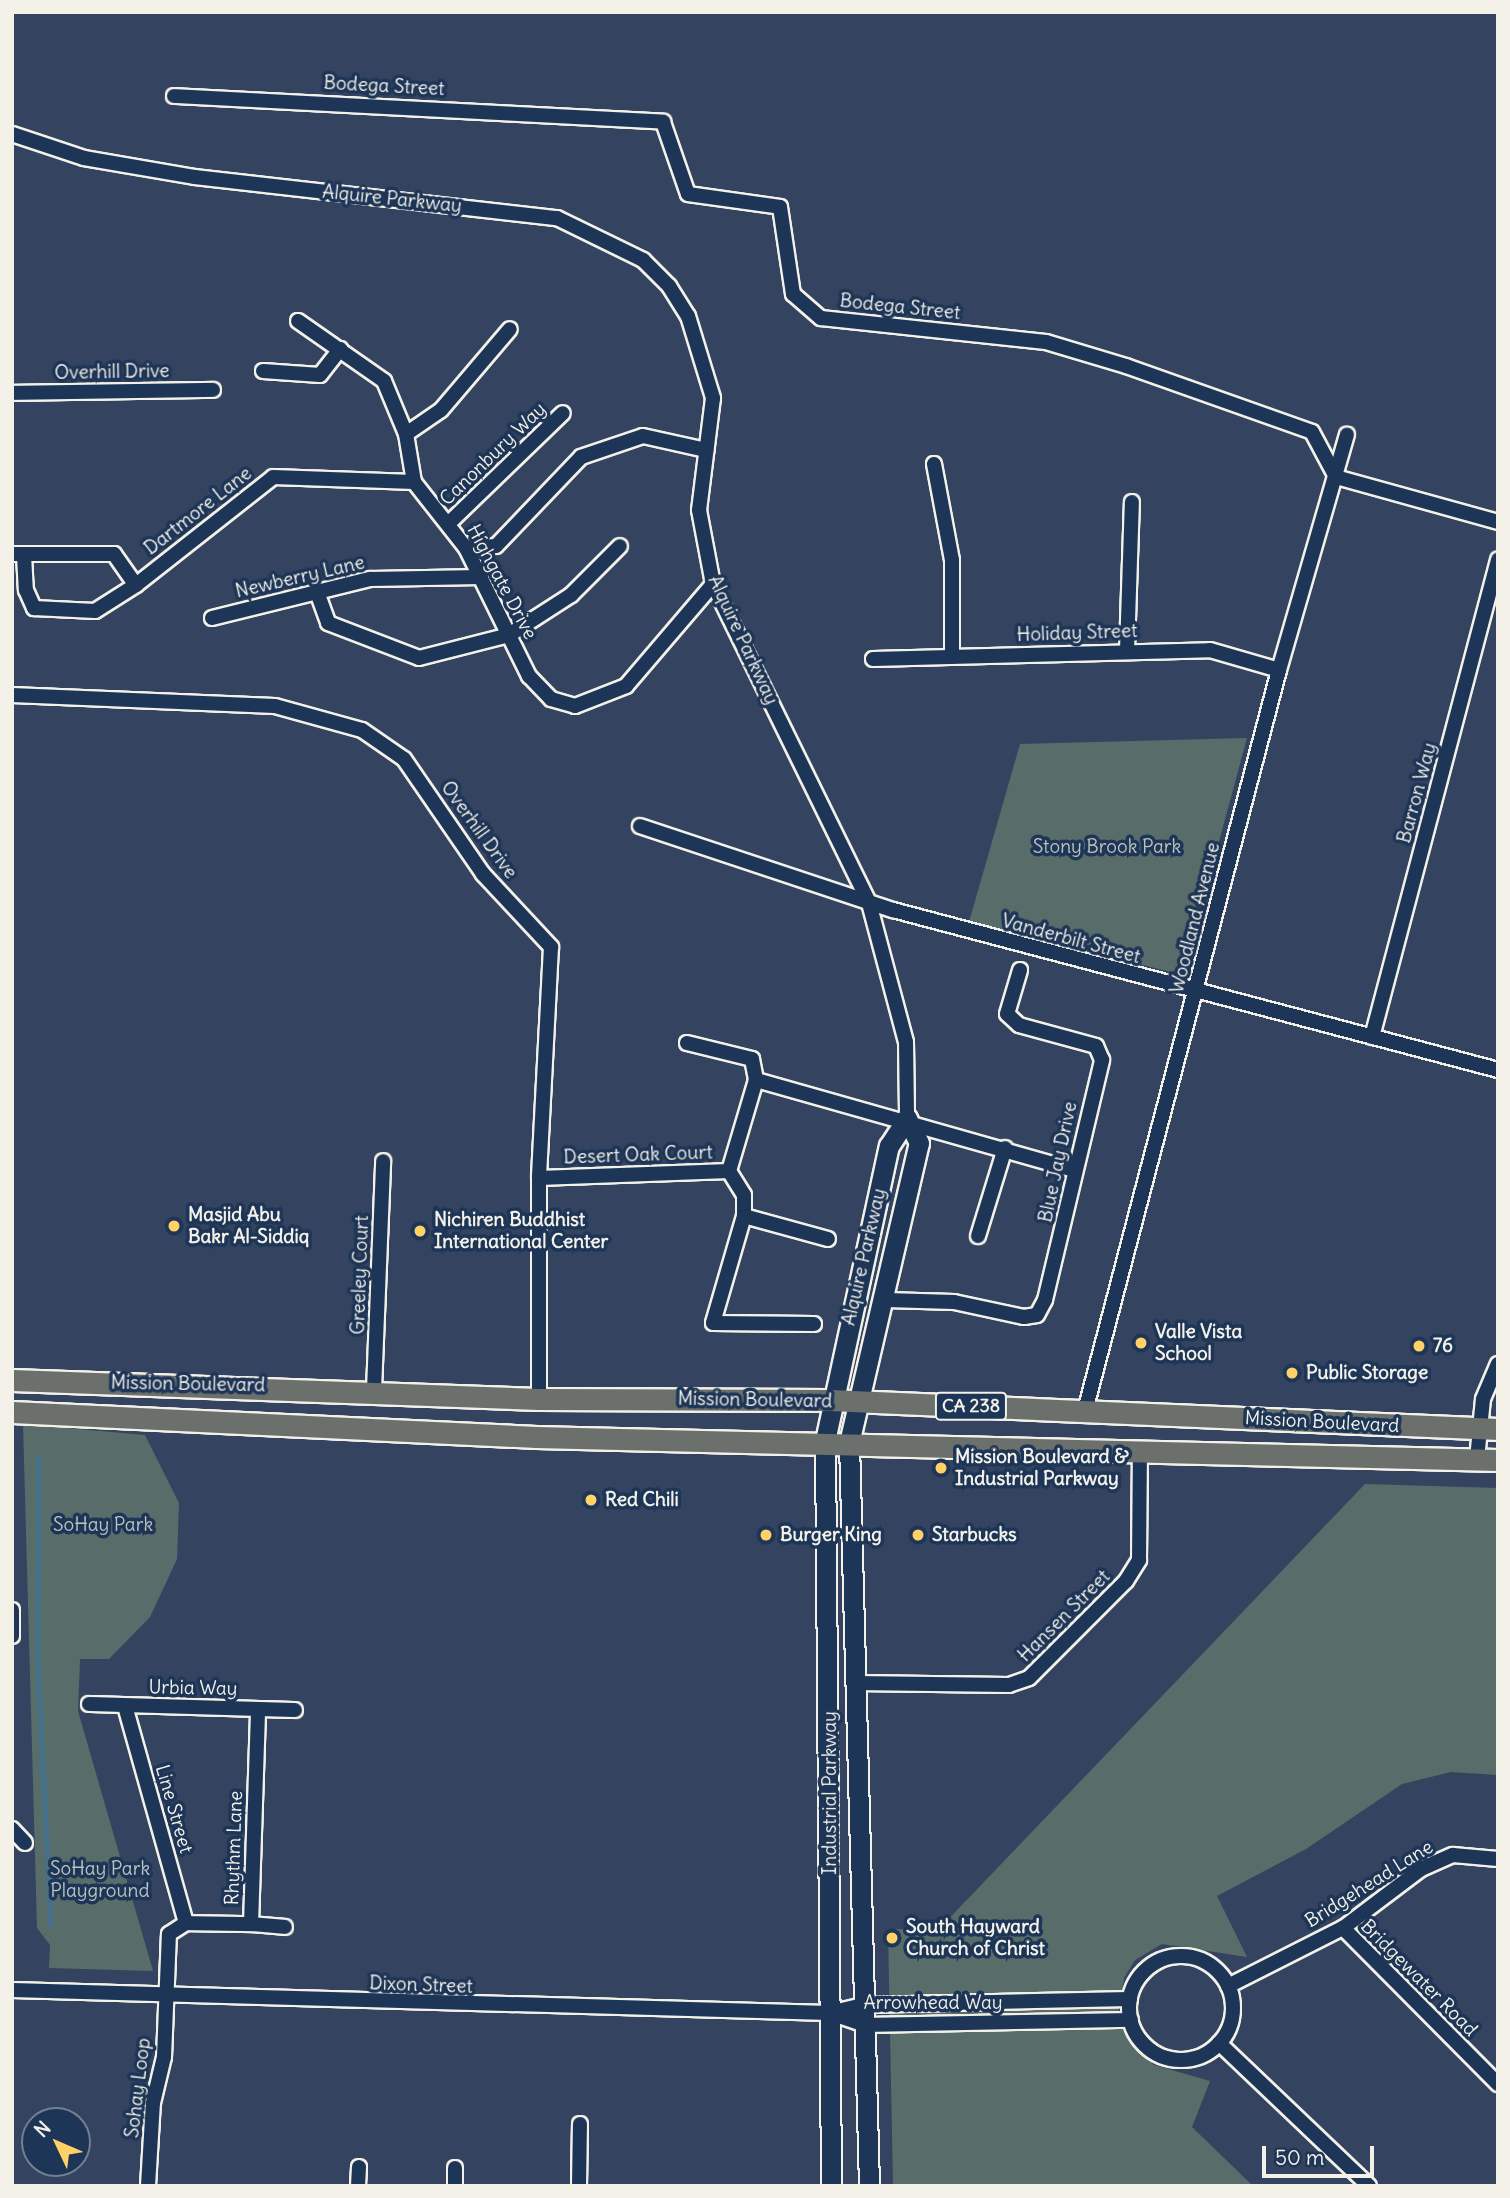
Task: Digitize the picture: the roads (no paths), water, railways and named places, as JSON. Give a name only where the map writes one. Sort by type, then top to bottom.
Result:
[{"type":"main road","name":"Alquire Parkway","points":[[858,1401],[886,1300],[919,1143],[907,1118]]},
{"type":"main road","name":"Alquire Parkway","points":[[829,1400],[890,1146],[907,1118]]},
{"type":"main road","name":"Mission Boulevard","points":[[12,1380],[374,1390],[539,1399],[829,1400],[1488,1429]]},
{"type":"main road","name":"Industrial Parkway","points":[[829,1400],[825,1441],[831,2186]]},
{"type":"main road","name":"Industrial Parkway","points":[[858,1401],[849,1443],[869,2186]]},
{"type":"main road","name":"Mission Boulevard","points":[[12,1412],[536,1437],[825,1441],[1487,1459]]},
{"type":"street","name":"Bodega Street","points":[[174,96],[663,122],[688,194],[779,207],[793,294],[821,318],[1046,342],[1126,366],[1312,432],[1336,477]]},
{"type":"street","name":"Alquire Parkway","points":[[12,134],[84,159],[195,177],[576,223],[643,260],[688,316],[713,398],[699,510],[713,584],[869,903],[906,1042],[907,1118]]},
{"type":"street","points":[[298,321],[384,381],[406,434],[414,482]]},
{"type":"street","points":[[406,434],[441,410],[510,329]]},
{"type":"street","points":[[263,371],[320,375],[340,349]]},
{"type":"street","name":"Overhill Drive","points":[[12,393],[213,390]]},
{"type":"street","name":"Canonbury Way","points":[[449,523],[563,413]]},
{"type":"street","name":"Woodland Avenue","points":[[1084,1411],[1279,670],[1347,435]]},
{"type":"street","points":[[466,548],[496,546],[582,457],[643,436],[706,450]]},
{"type":"street","points":[[934,464],[951,560],[952,657]]},
{"type":"street","name":"Dartmore Lane","points":[[136,585],[114,554],[18,555],[26,590],[34,608],[94,611],[136,585],[273,477],[414,482]]},
{"type":"street","points":[[1336,477],[1498,522]]},
{"type":"street","name":"Highgate Drive","points":[[414,482],[449,523],[466,548],[529,676],[551,699],[575,706],[605,699],[626,686],[713,584]]},
{"type":"street","points":[[1127,650],[1132,502]]},
{"type":"street","points":[[317,592],[328,623],[419,658],[509,635],[571,595],[620,546]]},
{"type":"street","name":"Barron Way","points":[[1373,1037],[1498,559]]},
{"type":"street","name":"Newberry Lane","points":[[212,618],[370,579],[481,577]]},
{"type":"street","name":"Holiday Street","points":[[873,659],[1127,650],[1210,650],[1279,670]]},
{"type":"street","name":"Overhill Drive","points":[[12,695],[275,706],[362,730],[404,759],[483,874],[551,947],[539,1178],[539,1399]]},
{"type":"street","name":"Vanderbilt Street","points":[[640,827],[869,903],[1498,1070]]},
{"type":"street","name":"Blue Jay Drive","points":[[886,1300],[1037,1315],[1074,1194],[1073,1170],[1102,1060],[1096,1046],[1019,1025],[1007,1014],[1020,970]]},
{"type":"street","points":[[687,1043],[752,1059],[756,1080],[729,1171]]},
{"type":"street","points":[[756,1080],[907,1118],[1073,1170]]},
{"type":"street","points":[[978,1236],[1005,1148]]},
{"type":"street","name":"Greeley Court","points":[[374,1390],[383,1161]]},
{"type":"street","name":"Desert Oak Court","points":[[539,1178],[729,1171],[744,1195],[744,1216]]},
{"type":"street","points":[[814,1324],[713,1323],[744,1216],[828,1239]]},
{"type":"street","points":[[1487,1459],[1488,1429],[1498,1364]]},
{"type":"street","name":"Hansen Street","points":[[855,1683],[1009,1685],[1029,1678],[1126,1581],[1139,1560],[1140,1451]]},
{"type":"street","points":[[12,1610],[12,1636]]},
{"type":"street","name":"Urbia Way","points":[[89,1704],[295,1710]]},
{"type":"street","name":"Line Street","points":[[125,1706],[186,1923]]},
{"type":"street","name":"Rhythm Lane","points":[[186,1923],[251,1924],[258,1709]]},
{"type":"street","points":[[12,1829],[25,1843]]},
{"type":"street","name":"Bridgehead Lane","points":[[1228,1986],[1343,1928],[1421,1869],[1453,1855],[1498,1860]]},
{"type":"street","name":"Sohay Loop","points":[[148,2186],[166,1994],[166,1942],[186,1923]]},
{"type":"street","points":[[251,1924],[285,1927]]},
{"type":"street","name":"Bridgewater Road","points":[[1343,1928],[1498,2084]]},
{"type":"street","points":[[1171,1958],[1206,1963],[1228,1986],[1232,2017],[1219,2043],[1200,2057],[1169,2059],[1143,2043],[1131,2020],[1130,1999],[1144,1973],[1171,1958]]},
{"type":"street","name":"Dixon Street","points":[[12,1990],[829,2013]]},
{"type":"street","name":"Arrowhead Way","points":[[829,2013],[864,2005],[1130,1999]]},
{"type":"street","name":"Arrowhead Way","points":[[829,2013],[864,2025],[1131,2020]]},
{"type":"street","points":[[1219,2043],[1369,2186]]},
{"type":"street","points":[[579,2186],[580,2124]]},
{"type":"street","points":[[358,2186],[359,2167]]},
{"type":"street","points":[[455,2186],[456,2168]]},
{"type":"waterway","points":[[39,1457],[38,1662],[51,1924]]},
{"type":"place","name":"Masjid Abu Bakr Al-Siddiq","points":[[174,1226]]},
{"type":"place","name":"Nichiren Buddhist International Center","points":[[420,1231]]},
{"type":"place","name":"Valle Vista School","points":[[1141,1343]]},
{"type":"place","name":"76","points":[[1419,1346]]},
{"type":"place","name":"Public Storage","points":[[1292,1373]]},
{"type":"place","name":"Mission Boulevard & Industrial Parkway","points":[[941,1468]]},
{"type":"place","name":"Red Chili","points":[[591,1500]]},
{"type":"place","name":"Burger King","points":[[766,1535]]},
{"type":"place","name":"Starbucks","points":[[918,1535]]},
{"type":"place","name":"South Hayward Church of Christ","points":[[892,1938]]},
{"type":"park label","name":"Stony Brook Park","points":[[1107,847]]},
{"type":"park label","name":"SoHay Park","points":[[103,1525]]},
{"type":"park label","name":"SoHay Park Playground","points":[[100,1880]]}]
